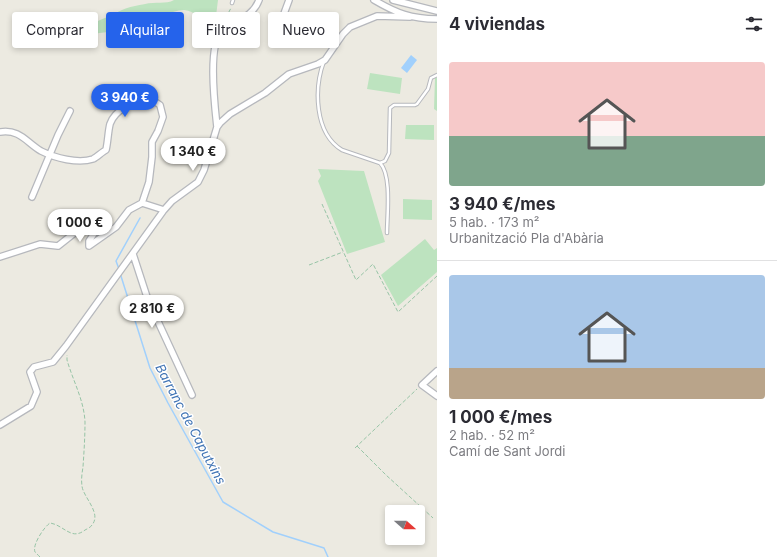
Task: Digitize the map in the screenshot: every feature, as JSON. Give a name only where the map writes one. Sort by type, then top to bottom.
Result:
[{"type":"street","points":[[251,12],[259,0]]},
{"type":"street","points":[[285,12],[289,0]]},
{"type":"street","points":[[374,0],[398,14],[410,17],[437,18]]},
{"type":"street","points":[[393,0],[437,11]]},
{"type":"street","points":[[217,127],[230,114],[260,97],[289,74],[325,60],[342,34],[350,27],[377,16],[398,14],[437,18]]},
{"type":"street","points":[[0,426],[31,406],[37,392],[30,372],[34,367],[53,362],[164,210],[172,201],[198,182],[204,170],[217,127],[212,62],[215,48]]},
{"type":"street","points":[[0,132],[7,131],[17,133],[41,151],[64,160],[94,158],[106,150],[110,124],[117,113],[132,103],[148,97],[160,105],[163,117],[152,142],[149,182],[142,203]]},
{"type":"street","points":[[32,197],[70,111]]},
{"type":"street","points":[[0,257],[40,244],[58,246],[96,218],[100,221],[99,226],[88,241],[89,246],[116,227],[129,210],[137,204],[142,203],[164,210]]},
{"type":"street","points":[[133,254],[148,300],[192,394]]},
{"type":"street","points":[[437,371],[422,385],[437,396]]},
{"type":"lane","points":[[325,60],[319,81],[318,102],[321,117],[328,136],[337,147],[380,163],[385,169],[388,180],[387,233]]},
{"type":"lane","points":[[380,163],[384,161],[389,153],[390,108],[394,105],[417,104],[428,89],[431,78],[437,75]]},
{"type":"path","points":[[228,12],[232,2]]},
{"type":"path","points":[[322,204],[356,280],[373,264],[398,312],[437,276]]},
{"type":"path","points":[[309,265],[343,252]]},
{"type":"path","points":[[40,557],[34,549],[45,526],[50,523],[56,524],[76,535],[81,534],[93,524],[95,520],[93,508],[82,488],[85,423],[84,412],[67,360],[66,346]]},
{"type":"path","points":[[355,448],[422,385]]},
{"type":"path","points":[[357,446],[433,518]]},
{"type":"green space","points":[[218,0],[216,12],[192,12],[184,10],[175,12],[117,12],[130,7],[172,1]]},
{"type":"green space","points":[[106,17],[106,32],[98,33],[98,20]]},
{"type":"green space","points":[[370,73],[402,78],[400,94],[367,89]]},
{"type":"green space","points":[[435,78],[437,78],[437,111],[434,109]]},
{"type":"green space","points":[[406,125],[434,125],[434,140],[405,139]]},
{"type":"green space","points":[[318,169],[364,171],[385,242],[347,254],[318,181],[321,176]]},
{"type":"green space","points":[[403,199],[432,200],[432,220],[403,219]]},
{"type":"green space","points":[[425,239],[434,250],[437,248],[437,272],[398,306],[381,275]]},
{"type":"water","points":[[411,55],[417,60],[407,73],[401,68]]},
{"type":"waterway","name":"Barranc de Caputxins","points":[[119,269],[116,261],[140,218]]},
{"type":"waterway","name":"Barranc de Caputxins","points":[[120,273],[150,368],[223,502],[273,532],[324,548],[328,557]]}]
